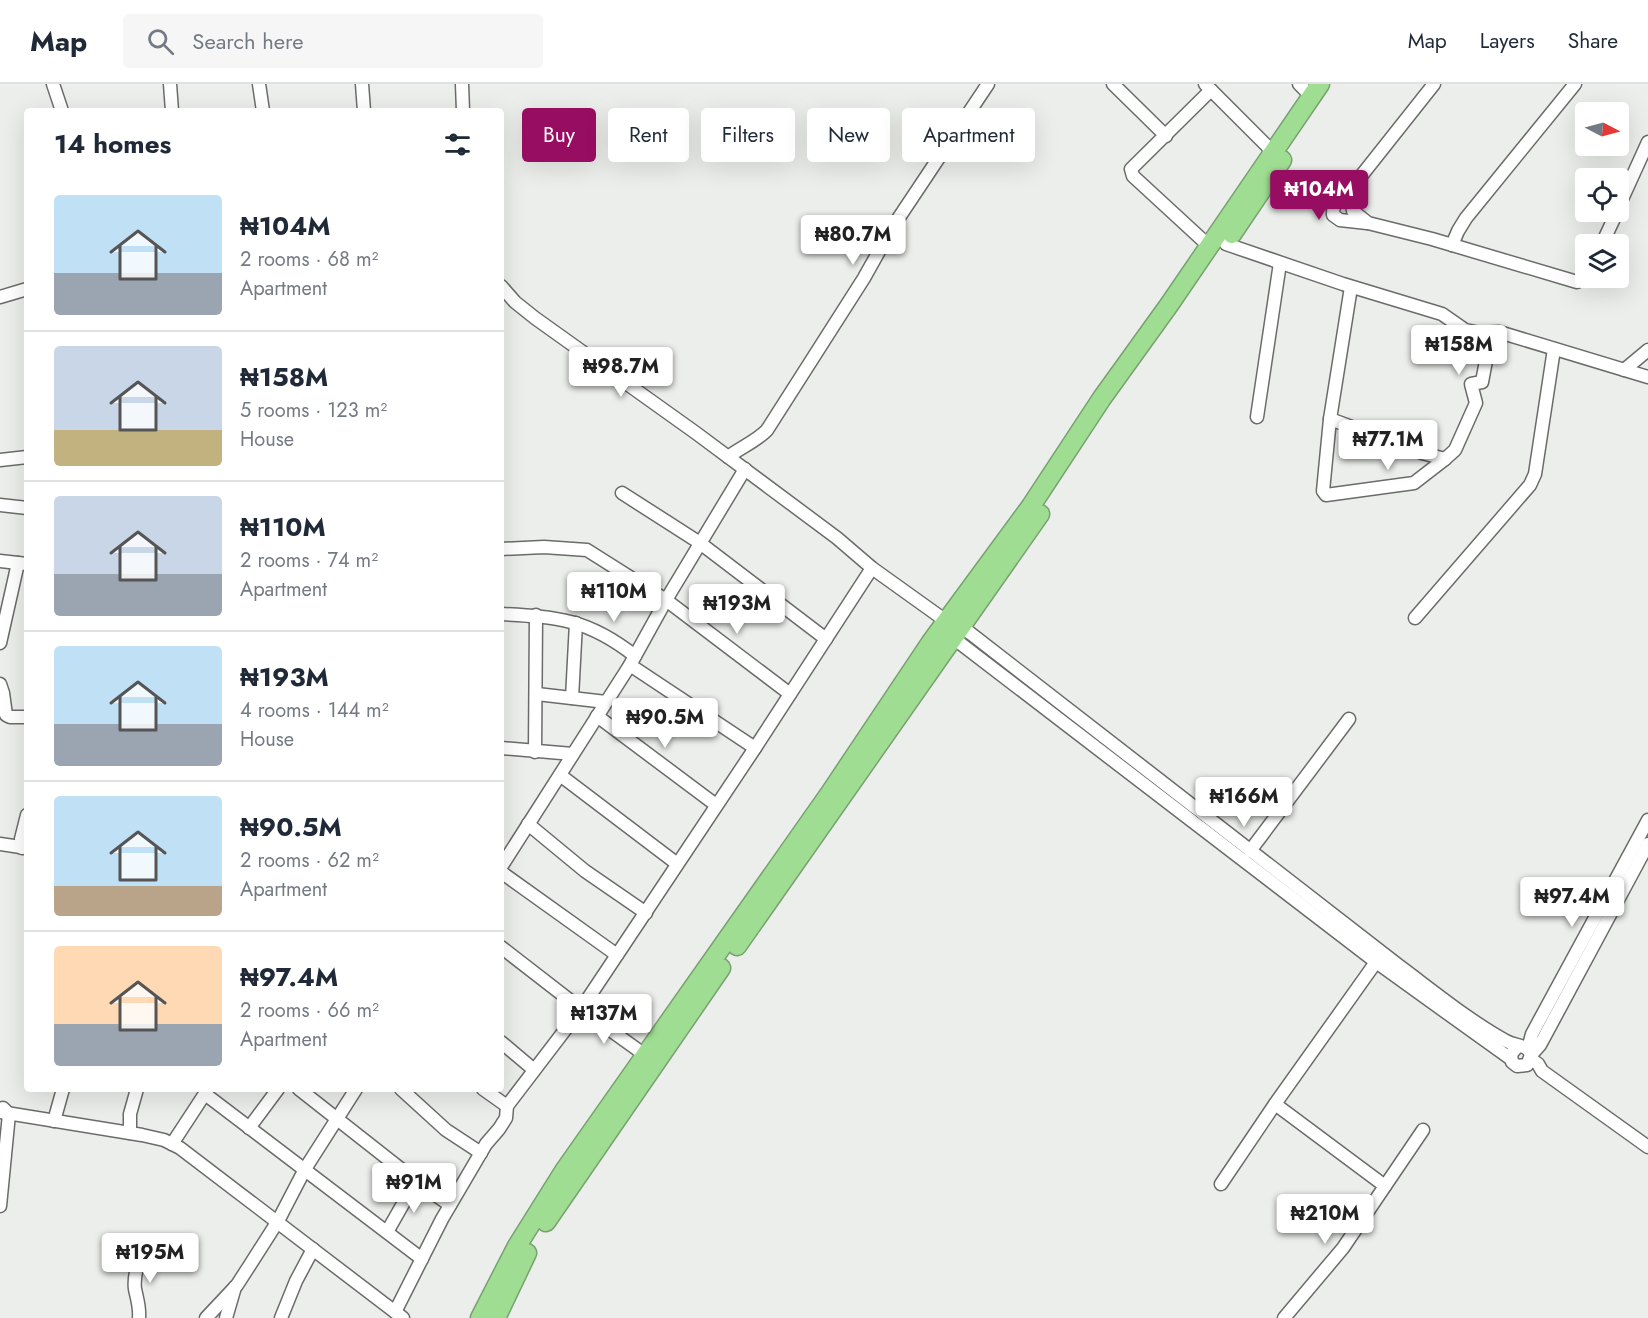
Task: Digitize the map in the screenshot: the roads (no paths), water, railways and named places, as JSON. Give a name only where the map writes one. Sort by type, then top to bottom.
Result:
[{"type":"highway","points":[[480,1318],[517,1246],[550,1191],[830,793],[1043,510],[1168,316],[1334,84]]},
{"type":"highway","points":[[1217,245],[1310,88]]},
{"type":"highway","points":[[496,1318],[517,1271],[554,1209],[836,807],[953,628]]},
{"type":"street","points":[[53,84],[61,108]]},
{"type":"street","points":[[170,84],[172,108]]},
{"type":"street","points":[[259,84],[263,108]]},
{"type":"street","points":[[362,84],[364,108]]},
{"type":"street","points":[[462,84],[463,108]]},
{"type":"street","points":[[728,457],[767,430],[864,278],[892,228],[988,84]]},
{"type":"street","points":[[1113,84],[1166,136]]},
{"type":"street","points":[[1434,84],[1350,190],[1337,200],[1332,209],[1333,216],[1340,220],[1368,223],[1452,245],[1575,281]]},
{"type":"street","points":[[1452,245],[1466,218],[1575,84]]},
{"type":"street","points":[[1272,152],[1208,87],[1166,136],[1131,169],[1133,176],[1217,245],[1442,314],[1466,330],[1499,333],[1648,377]]},
{"type":"street","points":[[1629,185],[1648,142]]},
{"type":"street","points":[[1350,190],[1353,211],[1368,223]]},
{"type":"street","points":[[1257,417],[1280,263]]},
{"type":"street","points":[[1351,287],[1330,419],[1323,491],[1328,496],[1414,483],[1455,450],[1476,403],[1472,384],[1482,382],[1488,350],[1451,326],[1442,314]]},
{"type":"street","points":[[0,297],[24,290]]},
{"type":"street","points":[[504,290],[514,302]]},
{"type":"street","points":[[504,297],[514,302],[728,457],[1444,999],[1526,1055],[1533,1070],[1542,1071],[1648,1147]]},
{"type":"street","points":[[1415,618],[1530,485],[1535,474],[1554,349]]},
{"type":"street","points":[[1624,370],[1648,350]]},
{"type":"street","points":[[1330,419],[1422,453],[1446,459]]},
{"type":"street","points":[[0,459],[24,457]]},
{"type":"street","points":[[504,862],[632,660],[745,470]]},
{"type":"street","points":[[622,494],[700,543],[826,639]]},
{"type":"street","points":[[0,505],[24,508]]},
{"type":"street","points":[[504,549],[544,547],[587,550],[666,600],[790,694]]},
{"type":"street","points":[[0,561],[22,564],[0,643]]},
{"type":"street","points":[[0,1206],[3,1110],[33,1118],[164,1140],[196,1160],[278,1221],[399,1315],[422,1259],[481,1153],[493,1134],[500,1129],[506,1118],[507,1106],[581,1009],[872,568]]},
{"type":"street","points":[[504,614],[536,615],[576,623],[609,637],[632,660],[755,748]]},
{"type":"street","points":[[535,752],[536,615]]},
{"type":"street","points":[[572,698],[576,623]]},
{"type":"street","points":[[953,628],[1376,962],[1511,1059],[1513,1050],[1526,1055]]},
{"type":"street","points":[[0,684],[6,715],[24,717]]},
{"type":"street","points":[[537,694],[606,702]]},
{"type":"street","points":[[597,716],[716,805]]},
{"type":"street","points":[[1250,851],[1349,719]]},
{"type":"street","points":[[504,748],[573,754]]},
{"type":"street","points":[[560,775],[676,863]]},
{"type":"street","points":[[1526,1055],[1532,1034],[1648,820]]},
{"type":"street","points":[[528,824],[585,871],[646,913]]},
{"type":"street","points":[[24,827],[21,840],[24,848]]},
{"type":"street","points":[[0,844],[24,848]]},
{"type":"street","points":[[1526,1055],[1540,1045],[1648,844]]},
{"type":"street","points":[[504,874],[617,955]]},
{"type":"street","points":[[504,949],[645,1055]]},
{"type":"street","points":[[1221,1184],[1376,962]]},
{"type":"street","points":[[1503,1040],[1522,1038],[1532,1034]]},
{"type":"street","points":[[504,1045],[533,1070]]},
{"type":"street","points":[[53,1121],[62,1092]]},
{"type":"street","points":[[130,1133],[130,1114],[136,1092]]},
{"type":"street","points":[[171,1144],[206,1092],[249,1128],[422,1259]]},
{"type":"street","points":[[249,1128],[277,1092]]},
{"type":"street","points":[[303,1092],[450,1205]]},
{"type":"street","points":[[206,1318],[236,1286],[278,1221],[305,1169],[354,1092]]},
{"type":"street","points":[[404,1092],[446,1130],[481,1153]]},
{"type":"street","points":[[490,1092],[507,1106]]},
{"type":"street","points":[[1275,1104],[1385,1186]]},
{"type":"street","points":[[1284,1318],[1343,1248],[1423,1130]]},
{"type":"street","points":[[387,1232],[416,1181]]},
{"type":"street","points":[[139,1318],[139,1302],[135,1284],[137,1268],[145,1245]]},
{"type":"street","points":[[281,1318],[313,1249]]},
{"type":"street","points":[[226,1318],[236,1286]]}]
